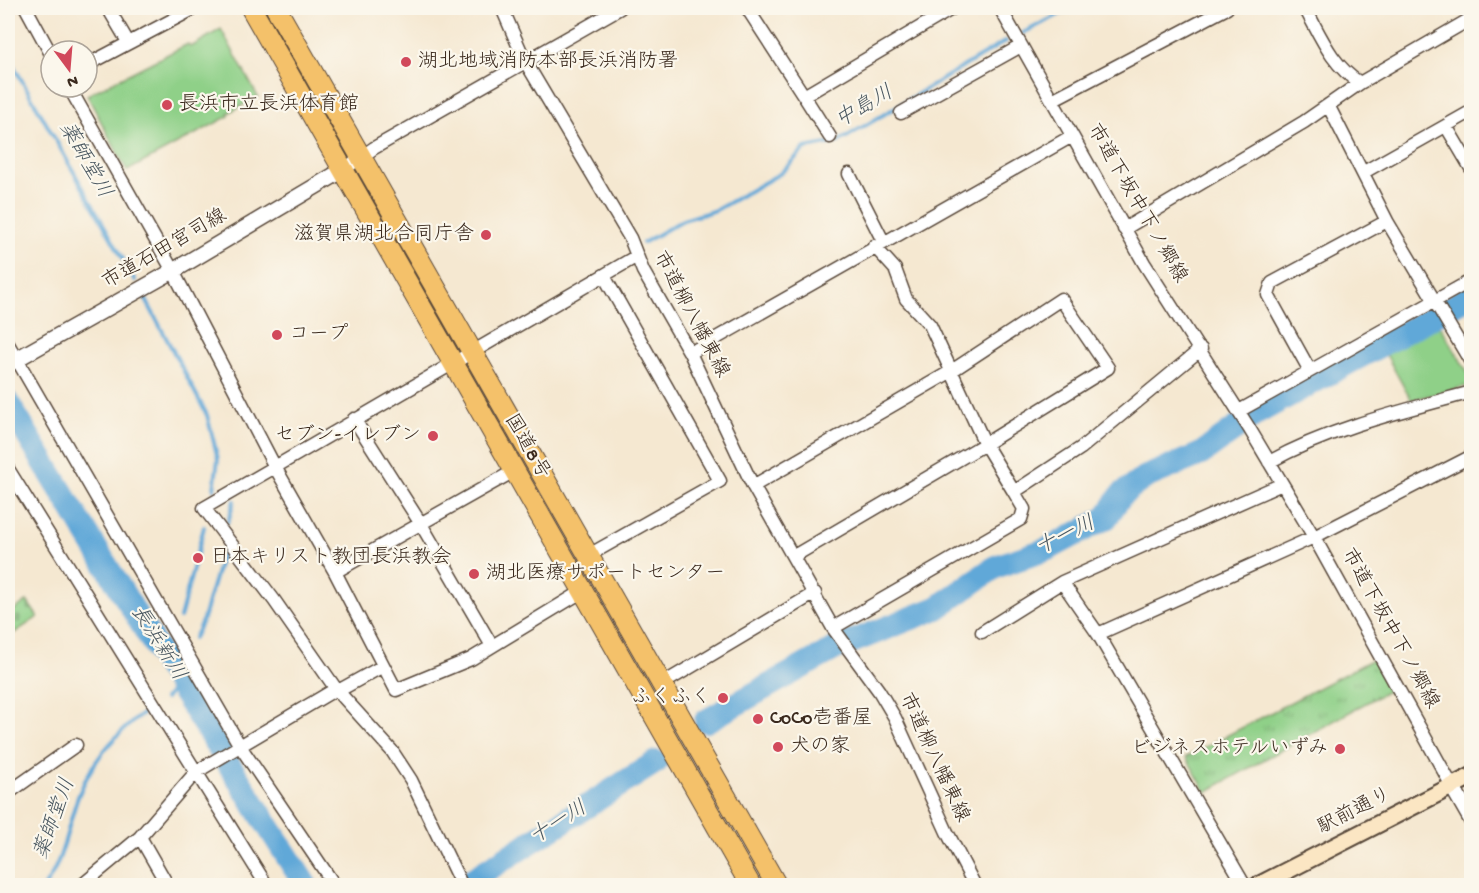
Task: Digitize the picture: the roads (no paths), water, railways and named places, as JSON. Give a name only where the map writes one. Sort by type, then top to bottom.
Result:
[{"type":"highway","name":"国道8号","points":[[251,8],[751,885]]},
{"type":"highway","name":"国道8号","points":[[276,8],[777,885]]},
{"type":"main road","name":"駅前通り","points":[[1257,885],[1472,776]]},
{"type":"street","points":[[26,8],[43,39]]},
{"type":"street","points":[[108,8],[128,42]]},
{"type":"street","points":[[99,58],[195,8]]},
{"type":"street","name":"市道柳八幡東線","points":[[502,8],[525,62],[630,238],[637,256],[690,353],[753,486],[833,628],[895,718],[947,832],[975,885]]},
{"type":"street","points":[[343,170],[363,159],[374,148],[620,8]]},
{"type":"street","points":[[747,8],[830,137]]},
{"type":"street","points":[[804,96],[952,8]]},
{"type":"street","name":"市道下坂中下ノ郷線","points":[[1000,8],[1124,229],[1201,349],[1314,537],[1472,821]]},
{"type":"street","points":[[1052,100],[1227,8]]},
{"type":"street","points":[[1305,8],[1332,56],[1344,71],[1360,83]]},
{"type":"street","points":[[1124,229],[1328,105],[1360,83],[1472,18]]},
{"type":"street","points":[[901,113],[1017,39]]},
{"type":"street","points":[[76,99],[172,271],[275,467],[335,572],[396,690],[471,659],[583,591]]},
{"type":"street","points":[[1328,105],[1387,221],[1472,364]]},
{"type":"street","points":[[1364,172],[1472,111]]},
{"type":"street","points":[[1446,126],[1472,170]]},
{"type":"street","points":[[690,353],[878,243],[1072,136]]},
{"type":"street","name":"市道石田宮司線","points":[[11,361],[172,271],[343,170]]},
{"type":"street","points":[[833,628],[1021,519],[1024,509],[986,444],[950,372],[930,325],[906,299],[895,269],[878,243],[849,174]]},
{"type":"street","points":[[1309,369],[1268,295],[1272,283],[1387,221]]},
{"type":"street","points":[[461,883],[411,780],[392,751],[337,690],[274,600],[204,508],[637,256]]},
{"type":"street","points":[[589,555],[720,481],[604,276]]},
{"type":"street","points":[[1244,419],[1309,369],[1438,307],[1472,280]]},
{"type":"street","points":[[753,486],[950,372],[1061,299],[1108,368],[986,444],[794,556]]},
{"type":"street","points":[[8,344],[11,361],[240,746],[335,885]]},
{"type":"street","points":[[1014,492],[1081,448],[1201,349]]},
{"type":"street","points":[[1269,462],[1305,442],[1340,428],[1472,392]]},
{"type":"street","points":[[354,419],[421,524],[492,646]]},
{"type":"street","points":[[1098,634],[1314,537],[1472,456]]},
{"type":"street","points":[[8,469],[267,885]]},
{"type":"street","points":[[335,572],[514,471]]},
{"type":"street","points":[[982,632],[1062,582],[1282,484]]},
{"type":"street","points":[[1062,582],[1098,634],[1245,885]]},
{"type":"street","points":[[662,684],[814,593]]},
{"type":"street","points":[[89,883],[140,837],[196,772],[337,690],[383,666]]},
{"type":"street","points":[[8,793],[76,745]]},
{"type":"street","points":[[140,837],[168,885]]},
{"type":"waterway","name":"中島川","points":[[1023,33],[1072,8]]},
{"type":"waterway","name":"中島川","points":[[643,243],[683,220],[716,210],[781,173],[805,148],[838,142],[1006,41]]},
{"type":"waterway","name":"薬師堂川","points":[[8,56],[135,280]]},
{"type":"waterway","name":"十一川","points":[[706,721],[836,648],[937,608],[995,567],[1048,549],[1106,518],[1122,494],[1146,477],[1201,454],[1257,413],[1472,295]]},
{"type":"waterway","name":"薬師堂川","points":[[144,296],[207,415],[218,459],[214,489]]},
{"type":"waterway","name":"長浜新川","points":[[8,403],[178,684],[306,886]]},
{"type":"waterway","points":[[228,522],[234,501]]},
{"type":"waterway","name":"薬師堂川","points":[[180,618],[204,527]]},
{"type":"waterway","points":[[194,638],[203,619],[224,547]]},
{"type":"waterway","name":"薬師堂川","points":[[160,655],[163,651]]},
{"type":"waterway","points":[[165,699],[181,678]]},
{"type":"waterway","name":"薬師堂川","points":[[45,886],[57,864],[79,794],[91,770],[115,738],[145,712]]},
{"type":"waterway","name":"十一川","points":[[462,886],[656,762]]},
{"type":"place","name":"湖北地域消防本部長浜消防署","points":[[406,62]]},
{"type":"place","name":"長浜市立長浜体育館","points":[[167,105]]},
{"type":"place","name":"滋賀県湖北合同庁舎","points":[[486,235]]},
{"type":"place","name":"コープ","points":[[277,335]]},
{"type":"place","name":"セブン-イレブン","points":[[433,436]]},
{"type":"place","name":"日本キリスト教団長浜教会","points":[[198,558]]},
{"type":"place","name":"湖北医療サポートセンター","points":[[474,574]]},
{"type":"place","name":"ふくふく","points":[[723,698]]},
{"type":"place","name":"CoCo壱番屋","points":[[758,719]]},
{"type":"place","name":"犬の家","points":[[778,747]]},
{"type":"place","name":"ビジネスホテルいずみ","points":[[1340,749]]}]
